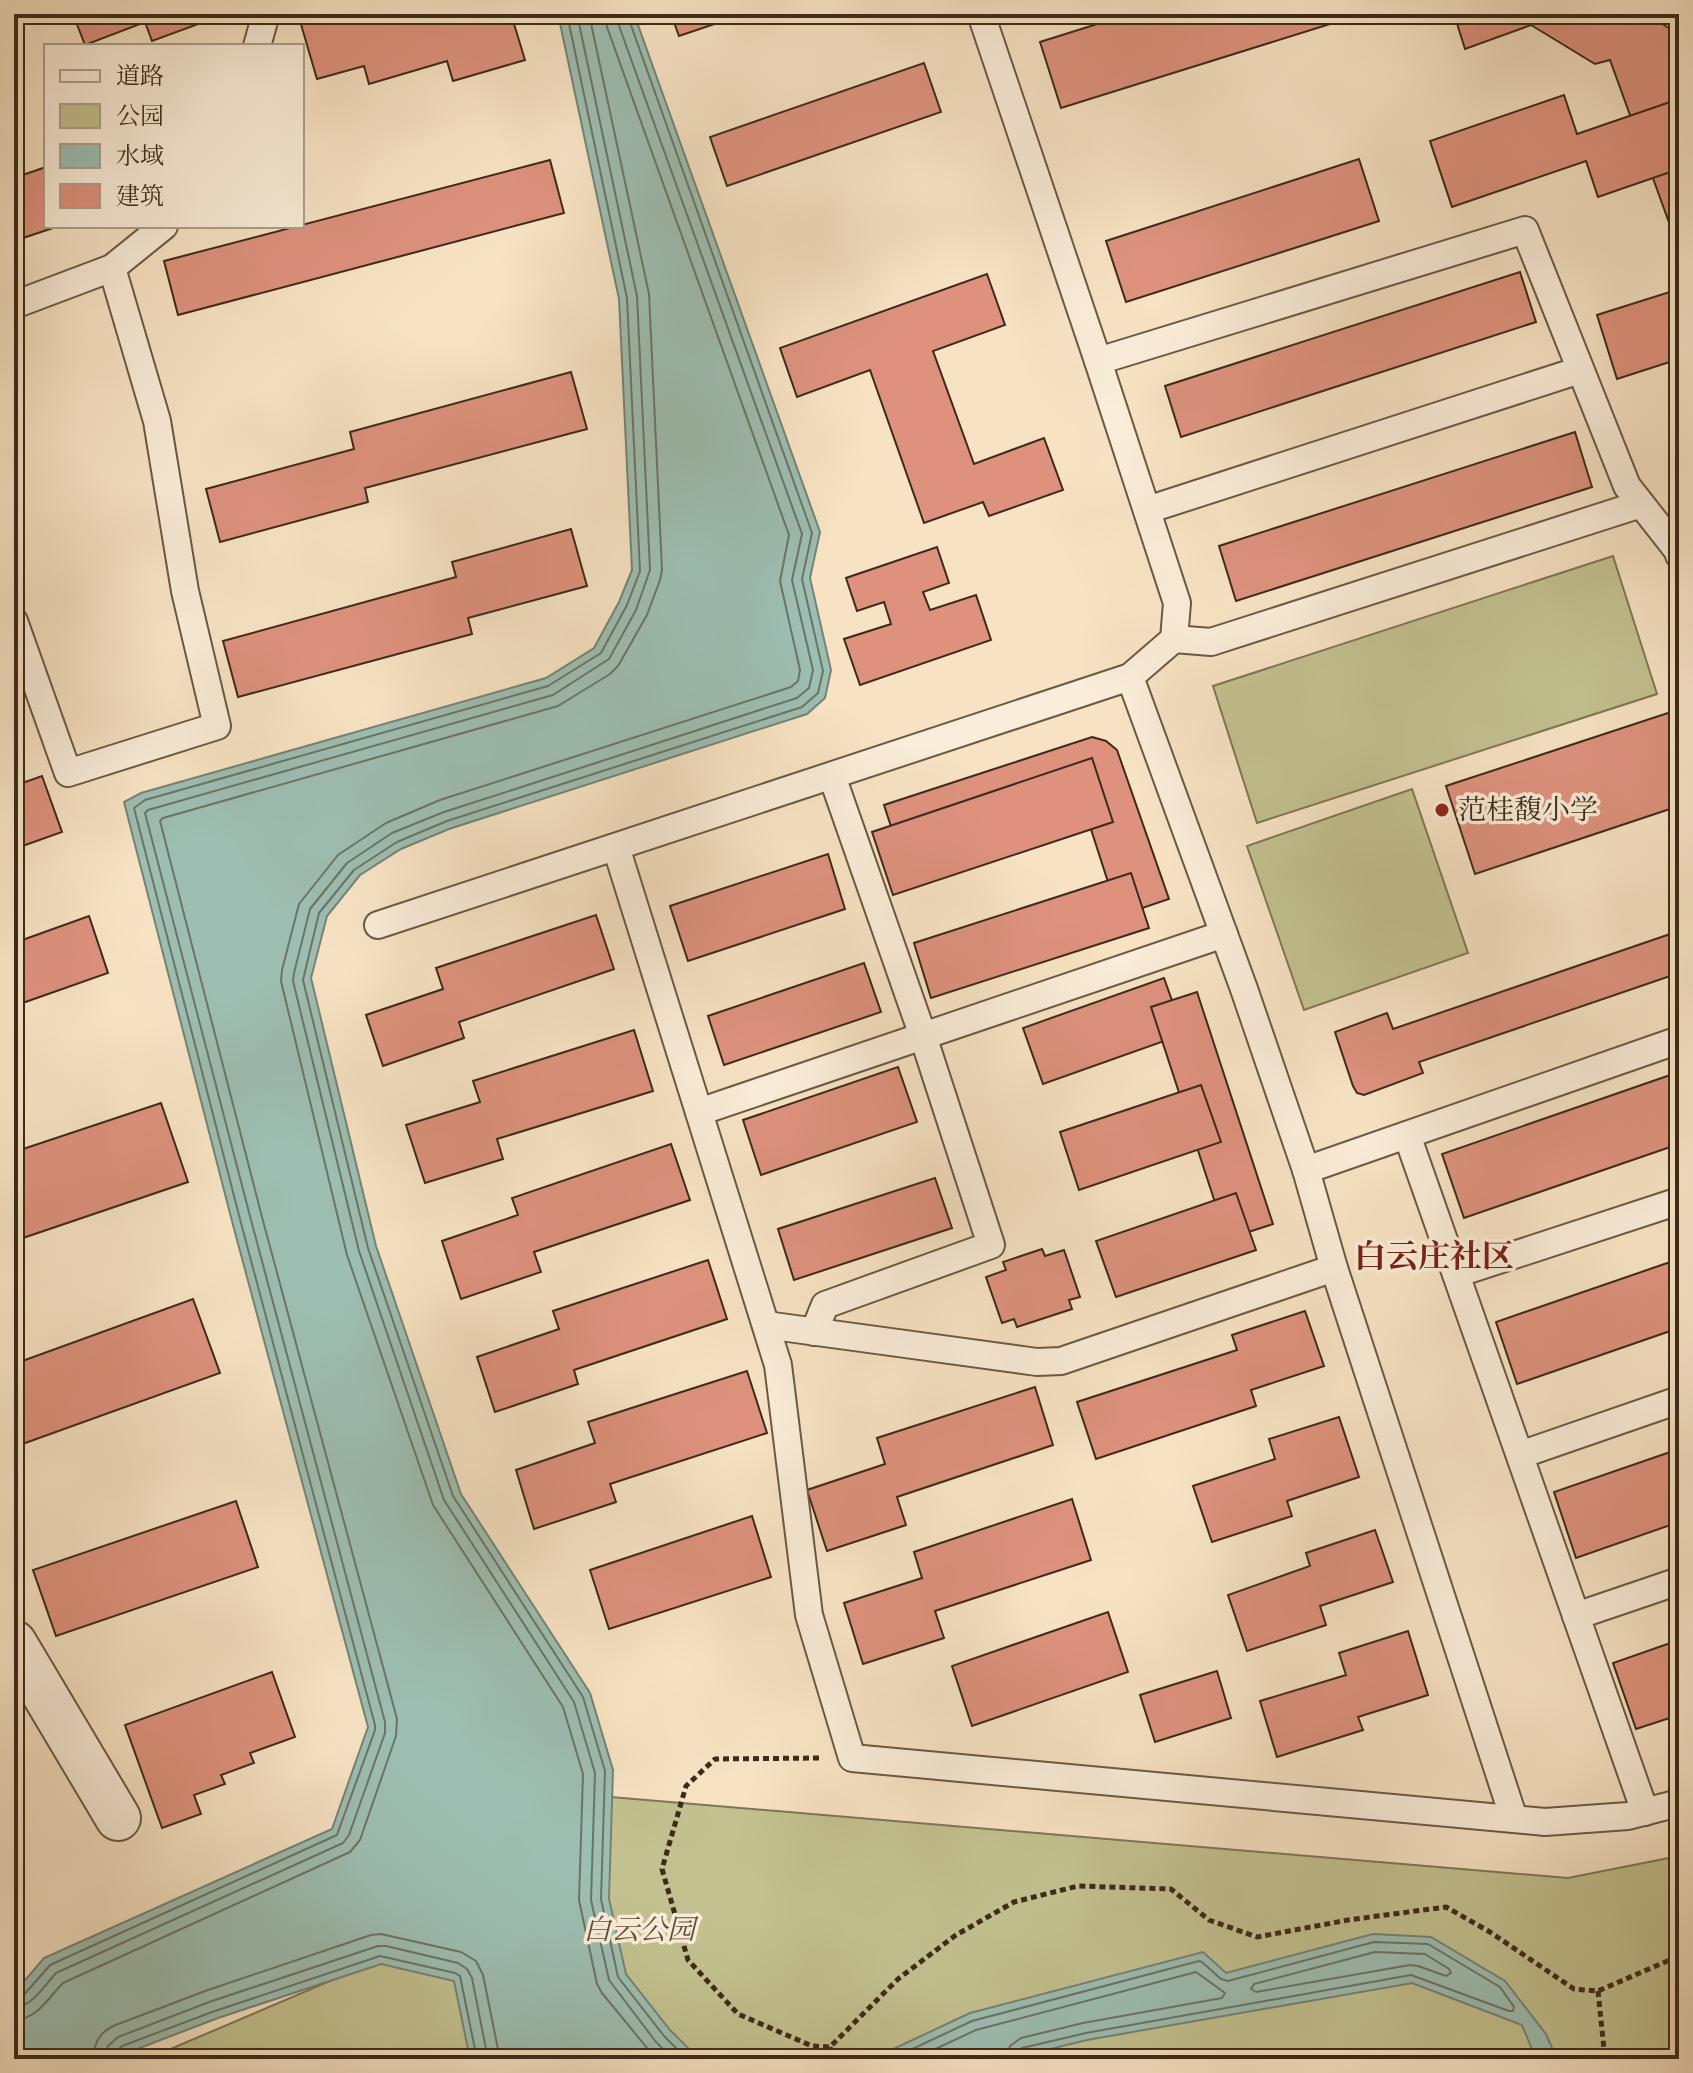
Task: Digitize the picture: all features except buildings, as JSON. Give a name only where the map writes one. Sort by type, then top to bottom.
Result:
[{"type":"street","points":[[14,1643],[118,1818]]},
{"type":"lane","points":[[258,44],[266,14]]},
{"type":"lane","points":[[378,925],[1130,677],[1174,639],[1177,603],[981,14]]},
{"type":"lane","points":[[14,305],[112,268],[162,228]]},
{"type":"lane","points":[[1098,361],[1525,230],[1627,486],[1679,555]]},
{"type":"lane","points":[[14,621],[68,773],[217,726],[185,591],[157,421],[112,268]]},
{"type":"lane","points":[[1147,510],[1580,370]]},
{"type":"lane","points":[[1174,639],[1211,642],[1641,504]]},
{"type":"lane","points":[[1130,677],[1306,1170],[1334,1268],[1514,1819]]},
{"type":"lane","points":[[814,1332],[825,1305],[991,1245],[923,1036],[832,776]]},
{"type":"lane","points":[[616,847],[778,1365],[809,1615],[852,1758],[1545,1822],[1628,1816],[1679,1803]]},
{"type":"lane","points":[[699,1112],[1224,934]]},
{"type":"lane","points":[[1306,1170],[1679,1040]]},
{"type":"lane","points":[[1407,1135],[1645,1812]]},
{"type":"lane","points":[[1456,1274],[1679,1201]]},
{"type":"lane","points":[[766,1325],[1037,1362],[1061,1361],[1334,1268]]},
{"type":"lane","points":[[1520,1455],[1679,1400]]},
{"type":"lane","points":[[1576,1616],[1679,1581]]},
{"type":"path","points":[[852,1758],[715,1759],[686,1786],[662,1869],[688,1960],[738,2014],[812,2046],[830,2047],[898,1979],[956,1935],[1014,1902],[1078,1886],[1171,1889],[1209,1920],[1257,1937],[1348,1920],[1446,1907],[1490,1932],[1574,1989],[1598,1991],[1679,1956]]},
{"type":"path","points":[[1598,1991],[1605,2059]]},
{"type":"path","points":[[830,2047],[832,2059]]},
{"type":"green space","points":[[1613,556],[1657,694],[1257,823],[1213,686]]},
{"type":"green space","points":[[1412,789],[1468,953],[1304,1010],[1247,846]]},
{"type":"green space","name":"白云公园","points":[[599,1796],[1568,1878],[1679,1856],[1679,2059],[147,2059],[396,1953]]},
{"type":"water","points":[[558,14],[634,14],[820,532],[810,578],[831,670],[825,698],[807,714],[449,829],[401,849],[360,875],[327,916],[311,978],[376,1246],[461,1494],[590,1693],[613,1770],[609,1899],[626,1974],[670,2030],[699,2059],[470,2059],[454,1981],[381,1964],[218,2018],[124,2054],[123,2059],[14,2059],[14,1993],[44,1958],[332,1829],[368,1727],[233,1225],[124,802],[141,793],[546,678],[594,648],[632,570],[619,299]]},
{"type":"water","points":[[1373,1934],[1431,1937],[1505,1981],[1546,2034],[1557,2059],[1536,2059],[1522,2025],[1412,1983],[1087,2040],[1009,2059],[872,2059],[970,2013],[1203,1952],[1226,1973]]},
{"type":"place","name":"范桂馥小学","points":[[1442,810]]},
{"type":"district","name":"白云庄社区","points":[[1434,1257]]}]
